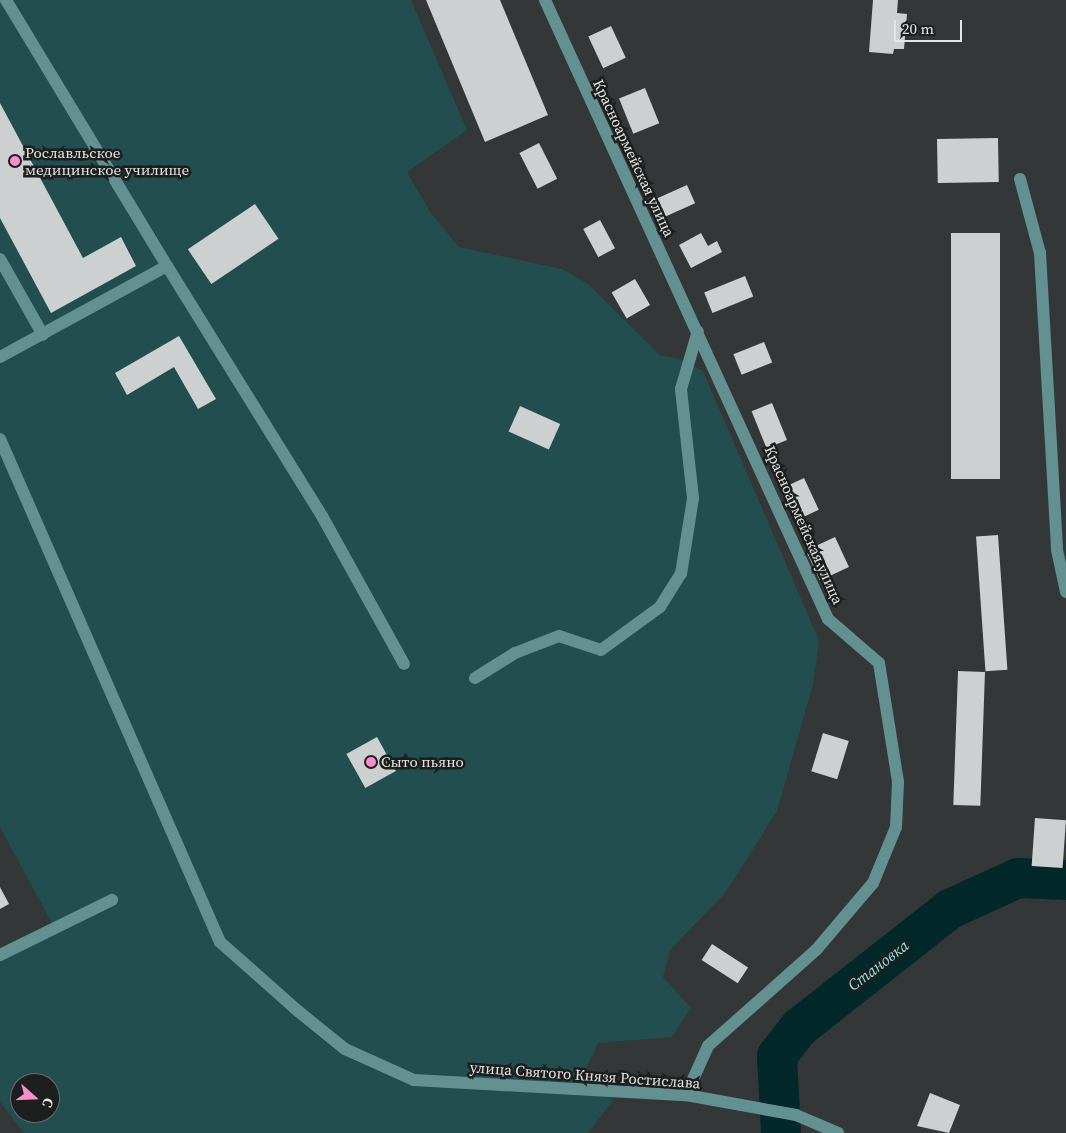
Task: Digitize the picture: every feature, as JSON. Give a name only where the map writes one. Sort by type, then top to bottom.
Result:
[{"type":"street","name":"Красноармейская улица","points":[[545,0],[633,200],[698,331],[828,619],[879,663],[898,782],[896,827],[873,883],[816,950],[708,1046],[686,1095]]},
{"type":"street","points":[[6,8],[322,516],[404,664]]},
{"type":"street","points":[[1020,179],[1040,253],[1057,550],[1066,592]]},
{"type":"street","points":[[0,259],[43,335]]},
{"type":"street","points":[[0,357],[167,266]]},
{"type":"street","points":[[475,678],[515,653],[559,636],[601,650],[660,607],[681,574],[693,498],[681,389],[698,331]]},
{"type":"street","name":"улица Святого Князя Ростислава","points":[[0,439],[220,942],[345,1049],[414,1080],[686,1095],[751,1110],[796,1115],[838,1133]]},
{"type":"street","points":[[0,955],[112,900]]},
{"type":"shaded area","points":[[0,0],[411,0],[467,130],[407,172],[430,212],[459,247],[562,269],[587,283],[661,356],[677,358],[703,371],[819,641],[813,684],[777,811],[726,892],[670,950],[663,977],[691,1008],[672,1037],[598,1043],[578,1087],[614,1099],[588,1133],[24,1133],[16,1123],[60,1123],[60,1073],[10,1073],[10,1115],[0,1102],[0,954],[52,923],[0,827]]},
{"type":"building","points":[[426,0],[500,0],[548,115],[485,142]]},
{"type":"building","points":[[873,0],[898,0],[897,13],[907,14],[904,49],[894,49],[893,54],[869,52]]},
{"type":"building","points":[[611,26],[626,58],[603,68],[588,37]]},
{"type":"building","points":[[645,88],[659,123],[633,134],[619,98]]},
{"type":"building","name":"Рославльское медицинское училище","points":[[0,103],[83,258],[121,237],[136,266],[51,313],[0,218]]},
{"type":"building","points":[[998,138],[999,182],[938,183],[937,139]]},
{"type":"building","points":[[539,143],[557,179],[538,189],[519,153]]},
{"type":"building","points":[[687,185],[695,203],[665,217],[657,198]]},
{"type":"building","points":[[255,204],[278,239],[211,284],[188,249]]},
{"type":"building","points":[[600,220],[615,248],[598,257],[583,229]]},
{"type":"building","points":[[701,233],[708,246],[717,241],[722,252],[691,268],[679,245]]},
{"type":"building","points":[[951,233],[1000,233],[1000,479],[951,479]]},
{"type":"building","points":[[745,276],[753,296],[712,313],[704,292]]},
{"type":"building","points":[[635,279],[650,305],[627,318],[612,292]]},
{"type":"building","points":[[179,336],[216,399],[198,409],[174,367],[127,395],[115,373]]},
{"type":"building","points":[[764,342],[772,362],[742,375],[733,354]]},
{"type":"building","points":[[772,403],[787,440],[767,448],[752,411]]},
{"type":"building","points":[[520,406],[560,424],[549,449],[509,432]]},
{"type":"building","points":[[804,478],[819,510],[798,519],[783,488]]},
{"type":"building","points":[[998,535],[1007,670],[985,671],[976,537]]},
{"type":"building","points":[[835,537],[849,567],[820,580],[806,551]]},
{"type":"building","points":[[958,671],[985,672],[980,806],[953,805]]},
{"type":"building","points":[[823,733],[849,741],[837,779],[811,771]]},
{"type":"building","name":"Сыто пьяно","points":[[377,737],[396,771],[365,788],[346,754]]},
{"type":"building","points":[[1035,818],[1066,820],[1063,868],[1032,866]]},
{"type":"building","points":[[0,887],[9,904],[0,909]]},
{"type":"building","points":[[712,944],[748,967],[738,983],[702,960]]},
{"type":"building","points":[[930,1093],[960,1105],[949,1133],[917,1126]]},
{"type":"waterway","name":"Становка","points":[[781,1133],[777,1056],[800,1027],[950,909],[1018,878],[1066,880]]},
{"type":"place","name":"Рославльское медицинское училище","points":[[15,161]]},
{"type":"place","name":"Сыто пьяно","points":[[371,762]]}]
